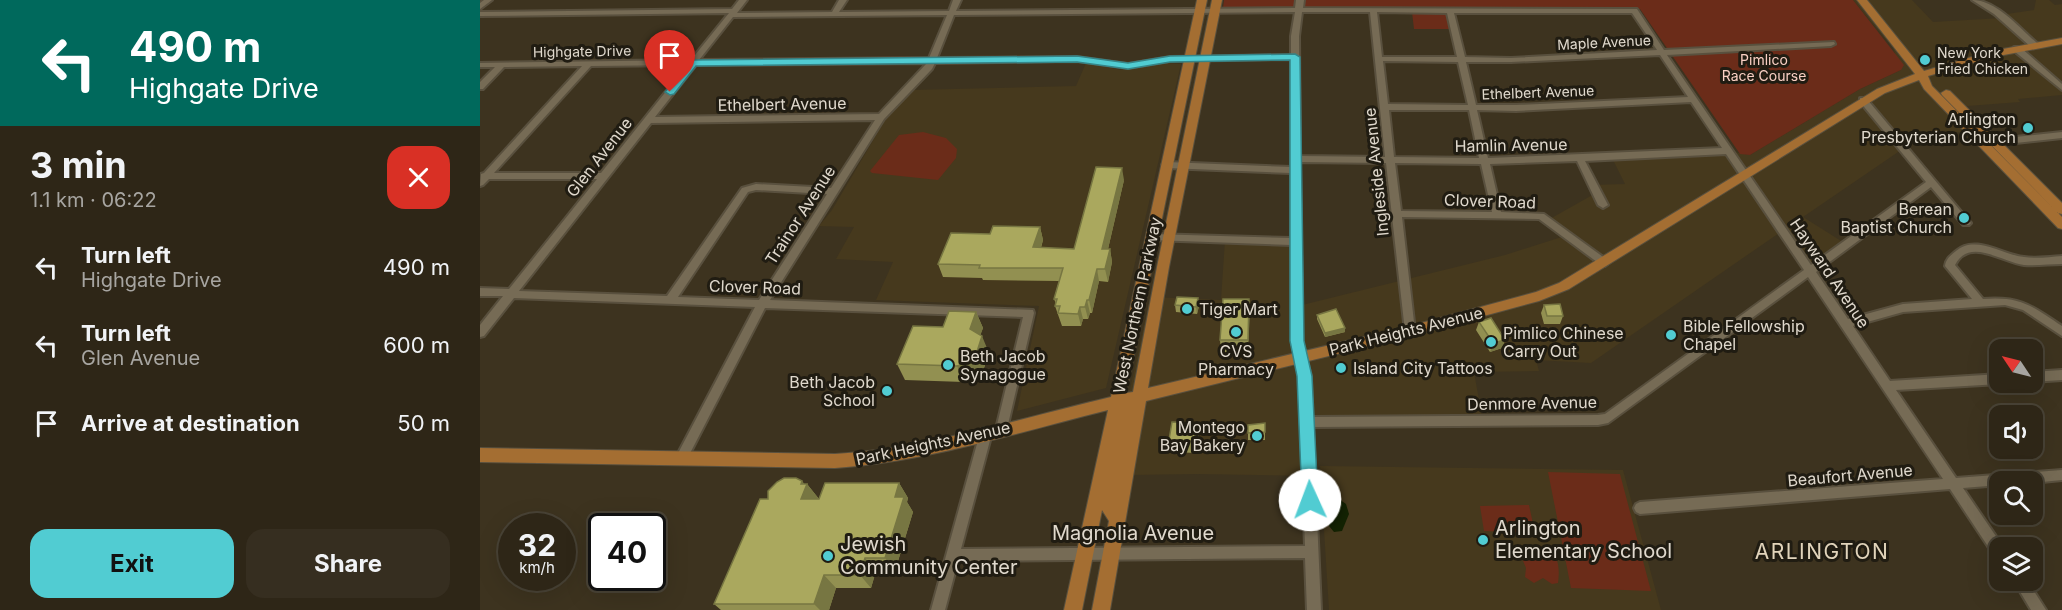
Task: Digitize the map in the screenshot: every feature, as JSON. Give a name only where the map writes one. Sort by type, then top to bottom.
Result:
[{"type":"main road","points":[[1862,0],[1921,74],[1928,87],[2062,210]]},
{"type":"main road","name":"West Northern Parkway","points":[[1101,610],[1168,238],[1216,5]]},
{"type":"main road","name":"West Northern Parkway","points":[[1073,610],[1201,6]]},
{"type":"main road","name":"Park Heights Avenue","points":[[480,455],[826,461],[867,459],[986,433],[1410,331],[1539,296],[1564,286],[1863,100],[1921,74],[2034,45],[2062,41]]},
{"type":"main road","points":[[1989,143],[2062,225]]},
{"type":"main road","points":[[1116,402],[1124,410],[1109,500],[1110,509],[1117,519]]},
{"type":"street","points":[[480,8],[488,0]]},
{"type":"street","name":"Glen Avenue","points":[[480,333],[743,0]]},
{"type":"street","points":[[834,14],[843,0]]},
{"type":"street","name":"Trainor Avenue","points":[[681,459],[763,302],[880,117],[924,73],[957,0]]},
{"type":"street","points":[[1121,12],[1123,0]]},
{"type":"street","points":[[1300,0],[1295,57],[1297,341],[1305,376],[1314,610]]},
{"type":"street","points":[[1976,0],[1997,12],[2034,45]]},
{"type":"street","points":[[1992,0],[1997,12]]},
{"type":"street","points":[[480,14],[1121,12],[1216,5],[1299,10],[1450,10],[1497,215]]},
{"type":"street","name":"Ingleside Avenue","points":[[1373,10],[1410,331]]},
{"type":"street","name":"Hayward Avenue","points":[[1450,10],[1634,11],[1989,537]]},
{"type":"street","name":"Maple Avenue","points":[[1379,59],[1511,60],[1831,44]]},
{"type":"street","points":[[2017,49],[2062,88]]},
{"type":"street","name":"Highgate Drive","points":[[480,65],[1085,60],[1128,66],[1190,58],[1295,57]]},
{"type":"street","points":[[482,178],[589,64]]},
{"type":"street","points":[[480,87],[502,65]]},
{"type":"street","name":"Ethelbert Avenue","points":[[1384,107],[1516,108],[1692,99]]},
{"type":"street","points":[[1863,100],[1966,223]]},
{"type":"street","name":"Ethelbert Avenue","points":[[647,120],[880,117]]},
{"type":"street","points":[[1989,143],[2062,135]]},
{"type":"street","name":"Hamlin Avenue","points":[[1167,165],[1580,159],[1728,151]]},
{"type":"street","points":[[1580,159],[1603,205]]},
{"type":"street","points":[[482,178],[603,176]]},
{"type":"street","name":"Denmore Avenue","points":[[1307,422],[1603,420],[1614,415],[1932,182]]},
{"type":"street","points":[[671,299],[741,194],[750,187],[834,191]]},
{"type":"street","name":"Clover Road","points":[[1396,214],[1545,218],[1605,262]]},
{"type":"street","points":[[1152,237],[1296,242]]},
{"type":"street","points":[[1981,303],[1950,266],[1951,261],[1963,250],[1984,249],[2028,261],[2062,260]]},
{"type":"street","name":"Clover Road","points":[[480,292],[1029,313],[1002,429]]},
{"type":"street","points":[[1844,324],[1903,308],[2005,301],[2019,304],[2062,332]]},
{"type":"street","points":[[2043,376],[2062,375]]},
{"type":"street","points":[[1887,386],[1989,380]]},
{"type":"street","points":[[938,610],[986,433]]},
{"type":"street","name":"Beaufort Avenue","points":[[1640,508],[2062,475]]},
{"type":"street","name":"Magnolia Avenue","points":[[953,555],[1312,552]]},
{"type":"street","points":[[2026,591],[2039,610]]},
{"type":"shaded area","points":[[1853,0],[1912,0],[1933,22],[2002,18],[2000,15],[2034,10],[2036,0],[2049,0],[2055,5],[2062,4],[2062,95],[2018,99],[2020,102],[1954,107],[1978,132],[1892,133],[1904,148],[1803,217],[1846,244],[1810,270],[1782,231],[1591,363],[1536,360],[1539,371],[1474,372],[1483,422],[1307,423],[1309,476],[1126,475],[1124,417],[1150,297],[1221,300],[1225,240],[1298,243],[1298,306],[1505,255],[1568,235],[1548,220],[1596,193],[1592,185],[1625,184],[1612,158],[1728,151],[1750,155],[1860,89],[1901,70],[1893,48]]},
{"type":"shaded area","points":[[1086,63],[1121,70],[1166,63],[1181,64],[1106,388],[1017,411],[1039,306],[876,300],[893,262],[836,259],[854,227],[819,226],[832,210],[884,122],[911,90],[1076,86]]},
{"type":"shaded area","name":"Arlington Elementary School","points":[[1320,466],[1623,470],[1661,610],[1329,610]]},
{"type":"shaded area","points":[[1333,495],[1346,504],[1349,514],[1342,531],[1334,532],[1329,526],[1330,504]]},
{"type":"green space","name":"Pimlico Race Course","points":[[1224,0],[1853,0],[1904,65],[1901,70],[1860,89],[1750,155],[1740,154],[1640,9],[1223,8]]},
{"type":"green space","points":[[1412,12],[1446,13],[1450,29],[1414,29]]},
{"type":"green space","points":[[923,132],[946,138],[957,149],[956,158],[938,180],[870,171],[899,135]]},
{"type":"green space","points":[[1548,472],[1620,474],[1651,591],[1571,588]]},
{"type":"green space","points":[[1529,505],[1535,533],[1484,531],[1480,506]]},
{"type":"green space","points":[[1544,546],[1553,553],[1559,572],[1558,583],[1552,584],[1543,578],[1534,583],[1525,577],[1526,568],[1521,556],[1526,547],[1533,549]]},
{"type":"building","points":[[1096,167],[1122,168],[1102,249],[1110,249],[1105,269],[1097,269],[1089,300],[1085,307],[1080,307],[1078,314],[1058,313],[1060,306],[1055,306],[1057,299],[1054,299],[1063,268],[979,268],[980,265],[938,264],[951,233],[990,234],[993,226],[1040,227],[1033,247],[1074,249]]},
{"type":"building","points":[[1177,297],[1198,298],[1196,307],[1175,305]]},
{"type":"building","name":"CVS Pharmacy","points":[[1223,299],[1249,299],[1248,340],[1220,340]]},
{"type":"building","points":[[1560,304],[1563,316],[1547,316],[1544,305]]},
{"type":"building","points":[[1336,309],[1345,328],[1325,333],[1317,315]]},
{"type":"building","points":[[949,311],[976,312],[970,329],[982,336],[974,361],[957,366],[897,364],[913,326],[943,327]]},
{"type":"building","points":[[1491,318],[1505,340],[1493,343],[1479,322]]},
{"type":"building","points":[[1172,422],[1198,423],[1195,441],[1169,440]]},
{"type":"building","points":[[1265,423],[1265,432],[1248,433],[1248,425]]},
{"type":"building","name":"Jewish Community Center","points":[[784,478],[796,478],[802,481],[801,484],[807,484],[801,499],[819,499],[825,483],[899,483],[895,497],[904,497],[885,558],[865,558],[860,575],[824,575],[814,604],[714,604],[760,499],[768,499],[768,491]]},
{"type":"place","name":"New York Fried Chicken","points":[[1925,60]]},
{"type":"place","name":"Arlington Presbyterian Church","points":[[2028,128]]},
{"type":"place","name":"Berean Baptist Church","points":[[1964,218]]},
{"type":"place","name":"Tiger Mart","points":[[1187,309]]},
{"type":"place","name":"CVS Pharmacy","points":[[1236,332]]},
{"type":"place","name":"Bible Fellowship Chapel","points":[[1671,335]]},
{"type":"place","name":"Pimlico Chinese Carry Out","points":[[1491,342]]},
{"type":"place","name":"Beth Jacob Synagogue","points":[[948,365]]},
{"type":"place","name":"Island City Tattoos","points":[[1341,368]]},
{"type":"place","name":"Beth Jacob School","points":[[887,391]]},
{"type":"place","name":"Montego Bay Bakery","points":[[1257,436]]},
{"type":"place","name":"Arlington Elementary School","points":[[1483,540]]},
{"type":"place","name":"Jewish Community Center","points":[[828,556]]},
{"type":"district","name":"ARLINGTON","points":[[1822,551]]},
{"type":"route","points":[[670,92],[693,63],[1077,59],[1128,66],[1170,59],[1295,57],[1297,341],[1305,376],[1310,500]]}]
